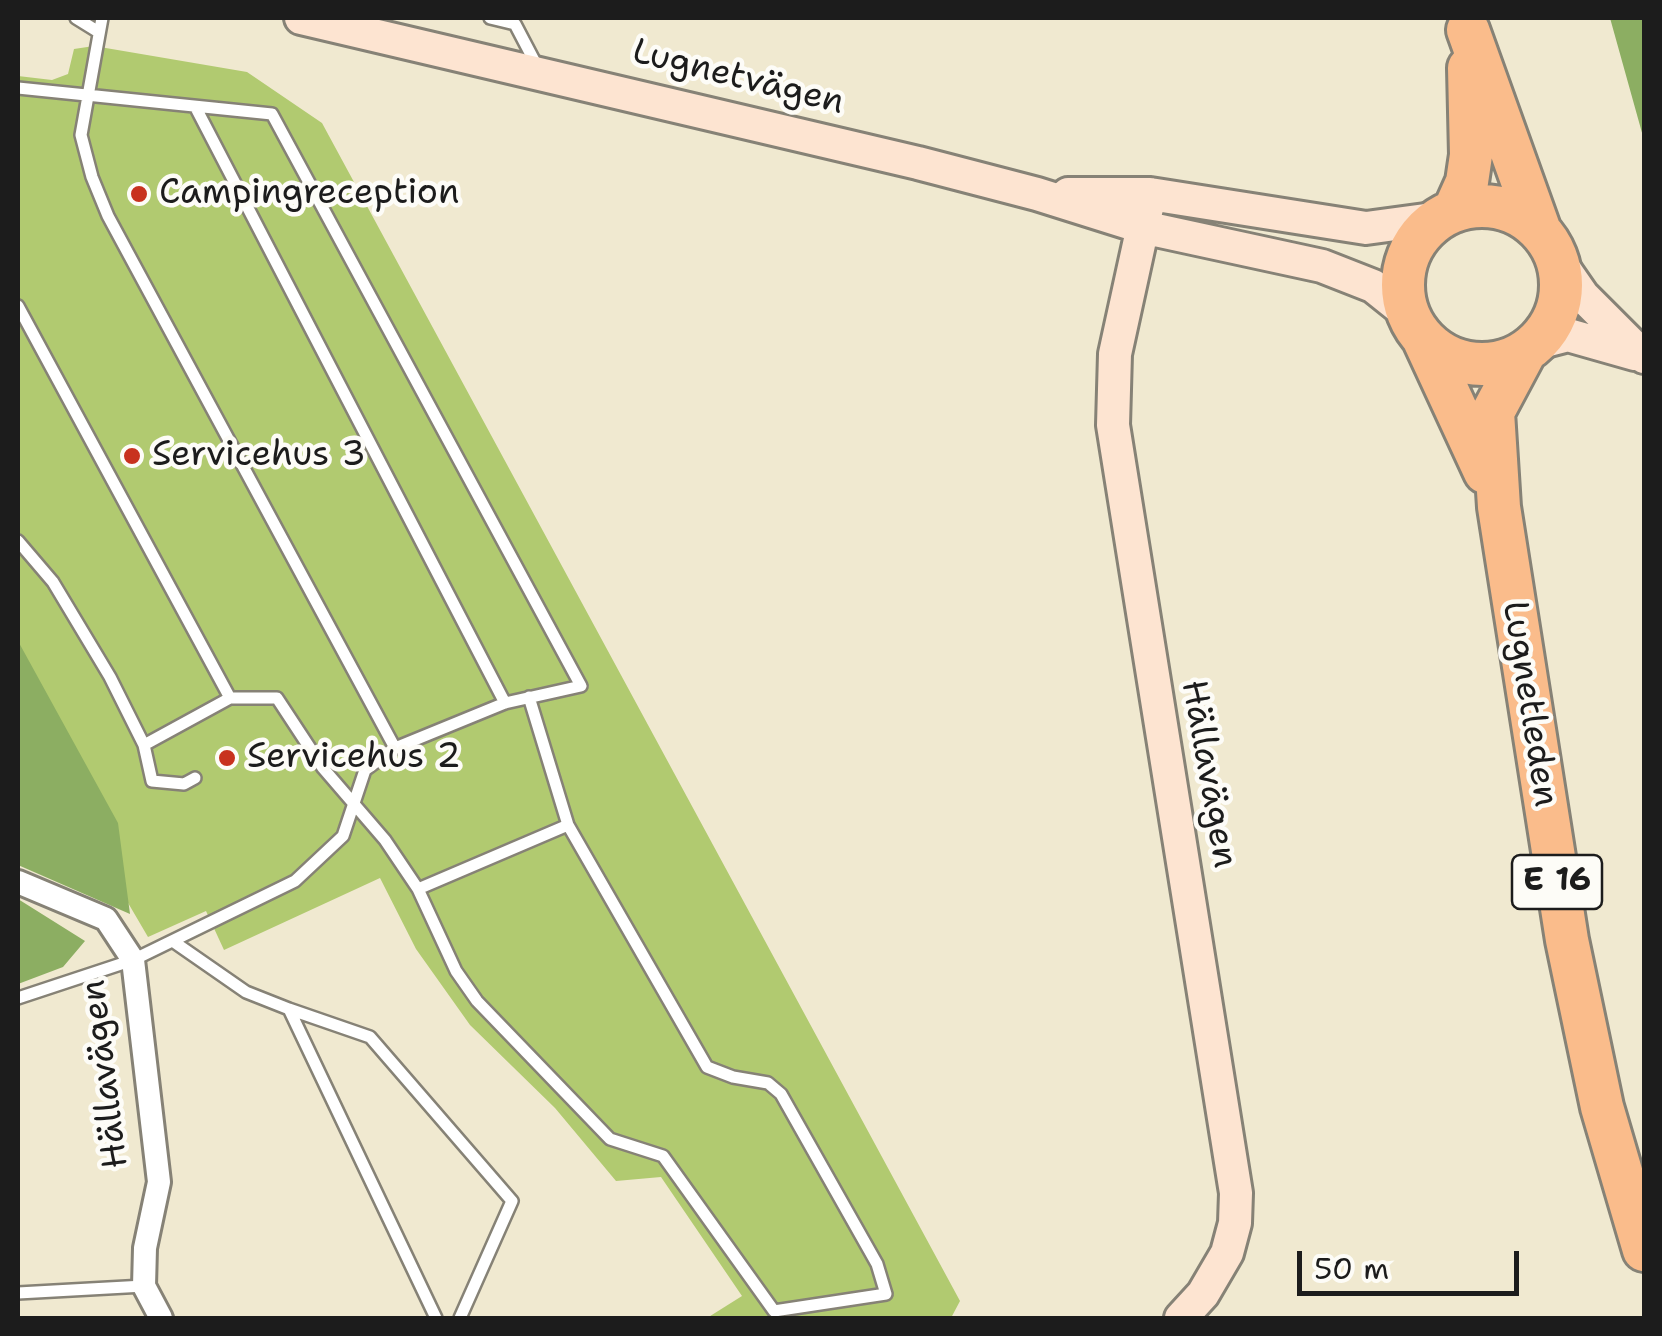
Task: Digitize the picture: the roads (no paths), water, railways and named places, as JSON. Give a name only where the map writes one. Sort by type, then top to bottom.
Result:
[{"type":"highway","name":"E 16","points":[[1416,327],[1402,284],[1409,253],[1447,214],[1467,182],[1471,155],[1467,24]]},
{"type":"highway","name":"E 16","points":[[1467,24],[1562,287],[1558,309],[1531,348]]},
{"type":"highway","points":[[1447,214],[1494,206],[1514,212],[1548,244]]},
{"type":"highway","points":[[1416,327],[1449,358],[1469,364],[1496,364],[1531,348]]},
{"type":"highway","name":"Lugnetleden","points":[[1416,327],[1499,507]]},
{"type":"highway","name":"Lugnetleden","points":[[1531,348],[1494,412],[1499,507],[1531,736],[1567,940],[1602,1107],[1644,1250]]},
{"type":"street","name":"Lugnetvägen","points":[[301,18],[1038,194],[1142,228],[1322,266],[1373,286],[1416,327]]},
{"type":"street","name":"Lugnetvägen","points":[[1038,194],[1150,194],[1366,228],[1447,214]]},
{"type":"street","name":"Hällavägen","points":[[1150,194],[1115,354],[1113,425],[1236,1193],[1235,1223],[1227,1253],[1203,1294],[1181,1318]]},
{"type":"street","points":[[1531,348],[1568,336],[1588,338],[1644,357],[1584,296],[1548,244]]},
{"type":"street","name":"Hällavägen","points":[[18,882],[106,919],[133,960],[160,1182],[144,1248],[144,1286],[160,1318]]},
{"type":"lane","points":[[76,18],[98,31]]},
{"type":"lane","points":[[102,18],[82,135],[108,216],[395,748]]},
{"type":"lane","points":[[490,18],[515,24],[540,72]]},
{"type":"lane","points":[[18,88],[272,114],[581,686],[505,703],[395,748],[365,770],[343,836],[295,881],[133,960],[18,998]]},
{"type":"lane","points":[[196,108],[505,703]]},
{"type":"lane","points":[[18,306],[230,698]]},
{"type":"lane","points":[[18,541],[54,582],[110,677],[144,745],[152,781],[184,784],[194,778]]},
{"type":"lane","points":[[144,745],[230,698],[277,698],[418,889],[456,971],[477,1002],[610,1139],[663,1156],[774,1311],[886,1294],[877,1264],[781,1094],[768,1083],[732,1077],[708,1067],[568,826],[552,787],[529,697]]},
{"type":"lane","points":[[418,889],[568,826]]},
{"type":"lane","points":[[174,942],[246,992],[370,1037],[512,1201],[460,1318]]},
{"type":"lane","points":[[289,1009],[436,1318]]},
{"type":"lane","points":[[18,1293],[144,1286]]},
{"type":"place","name":"Campingreception","points":[[139,194]]},
{"type":"place","name":"Servicehus 3","points":[[132,456]]},
{"type":"place","name":"Servicehus 2","points":[[227,758]]}]
